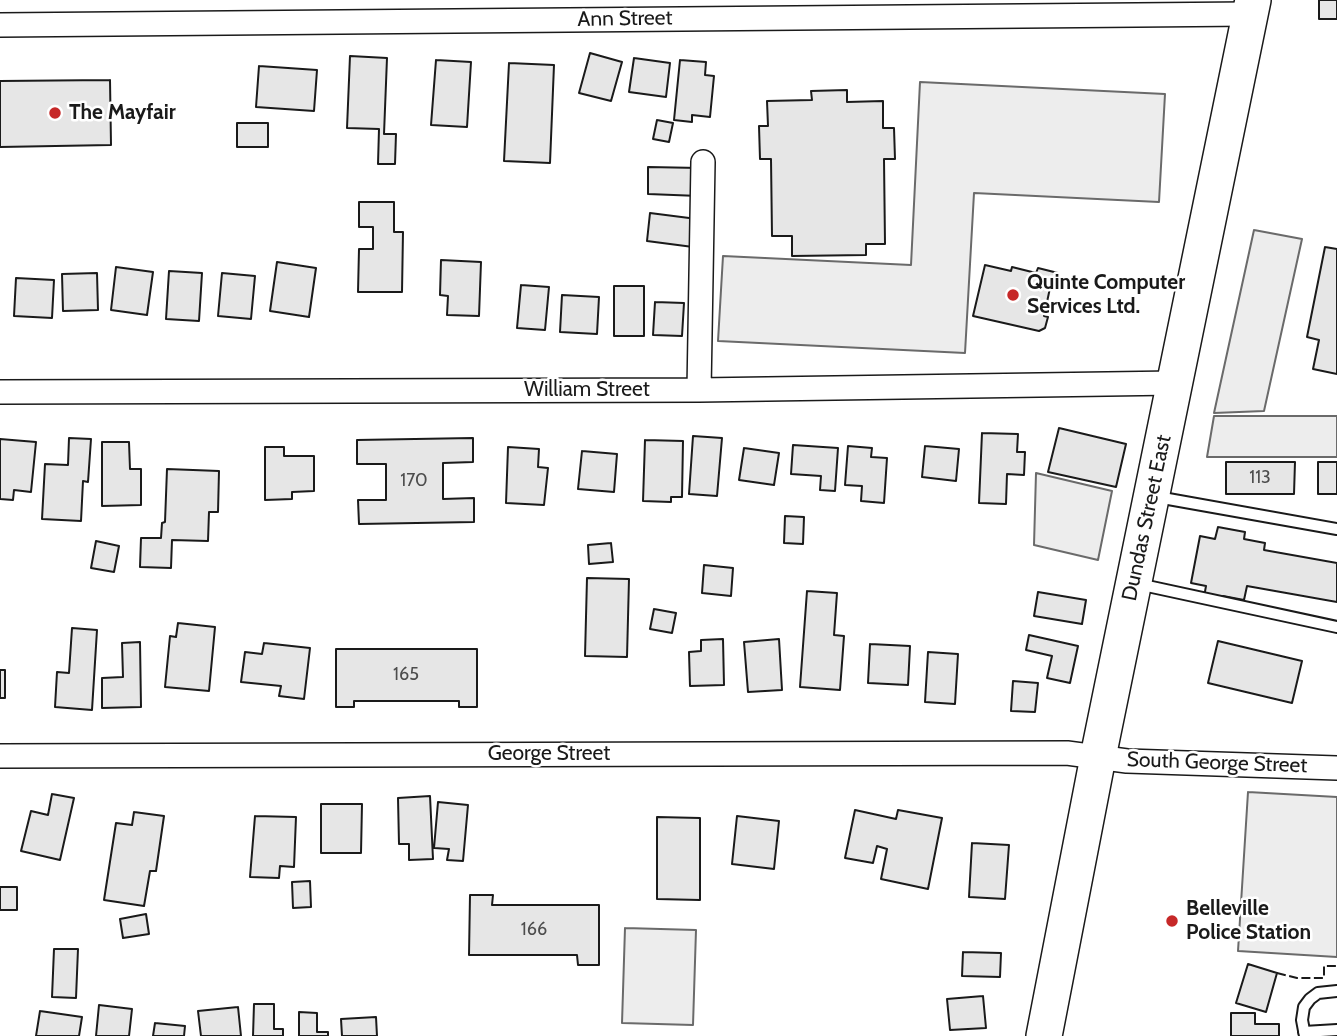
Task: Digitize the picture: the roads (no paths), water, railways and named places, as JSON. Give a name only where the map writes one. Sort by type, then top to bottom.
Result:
[{"type":"main road","name":"Dundas Street East","points":[[1044,1036],[1098,757],[1252,7]]},
{"type":"street","name":"Ann Street","points":[[0,25],[1252,7]]},
{"type":"street","points":[[699,390],[703,162]]},
{"type":"street","name":"William Street","points":[[0,392],[699,390],[1175,383]]},
{"type":"street","name":"George Street","points":[[0,756],[1067,752],[1098,757]]},
{"type":"street","name":"South George Street","points":[[1098,757],[1127,761],[1337,768]]},
{"type":"lane","points":[[1151,496],[1337,529]]},
{"type":"lane","points":[[1134,583],[1337,627]]},
{"type":"lane","points":[[1337,991],[1318,993],[1310,999],[1304,1007],[1302,1020],[1305,1034],[1337,1030]]},
{"type":"place","name":"The Mayfair","points":[[55,113]]},
{"type":"place","name":"Quinte Computer Services Ltd.","points":[[1013,295]]},
{"type":"place","name":"Belleville Police Station","points":[[1172,921]]}]
